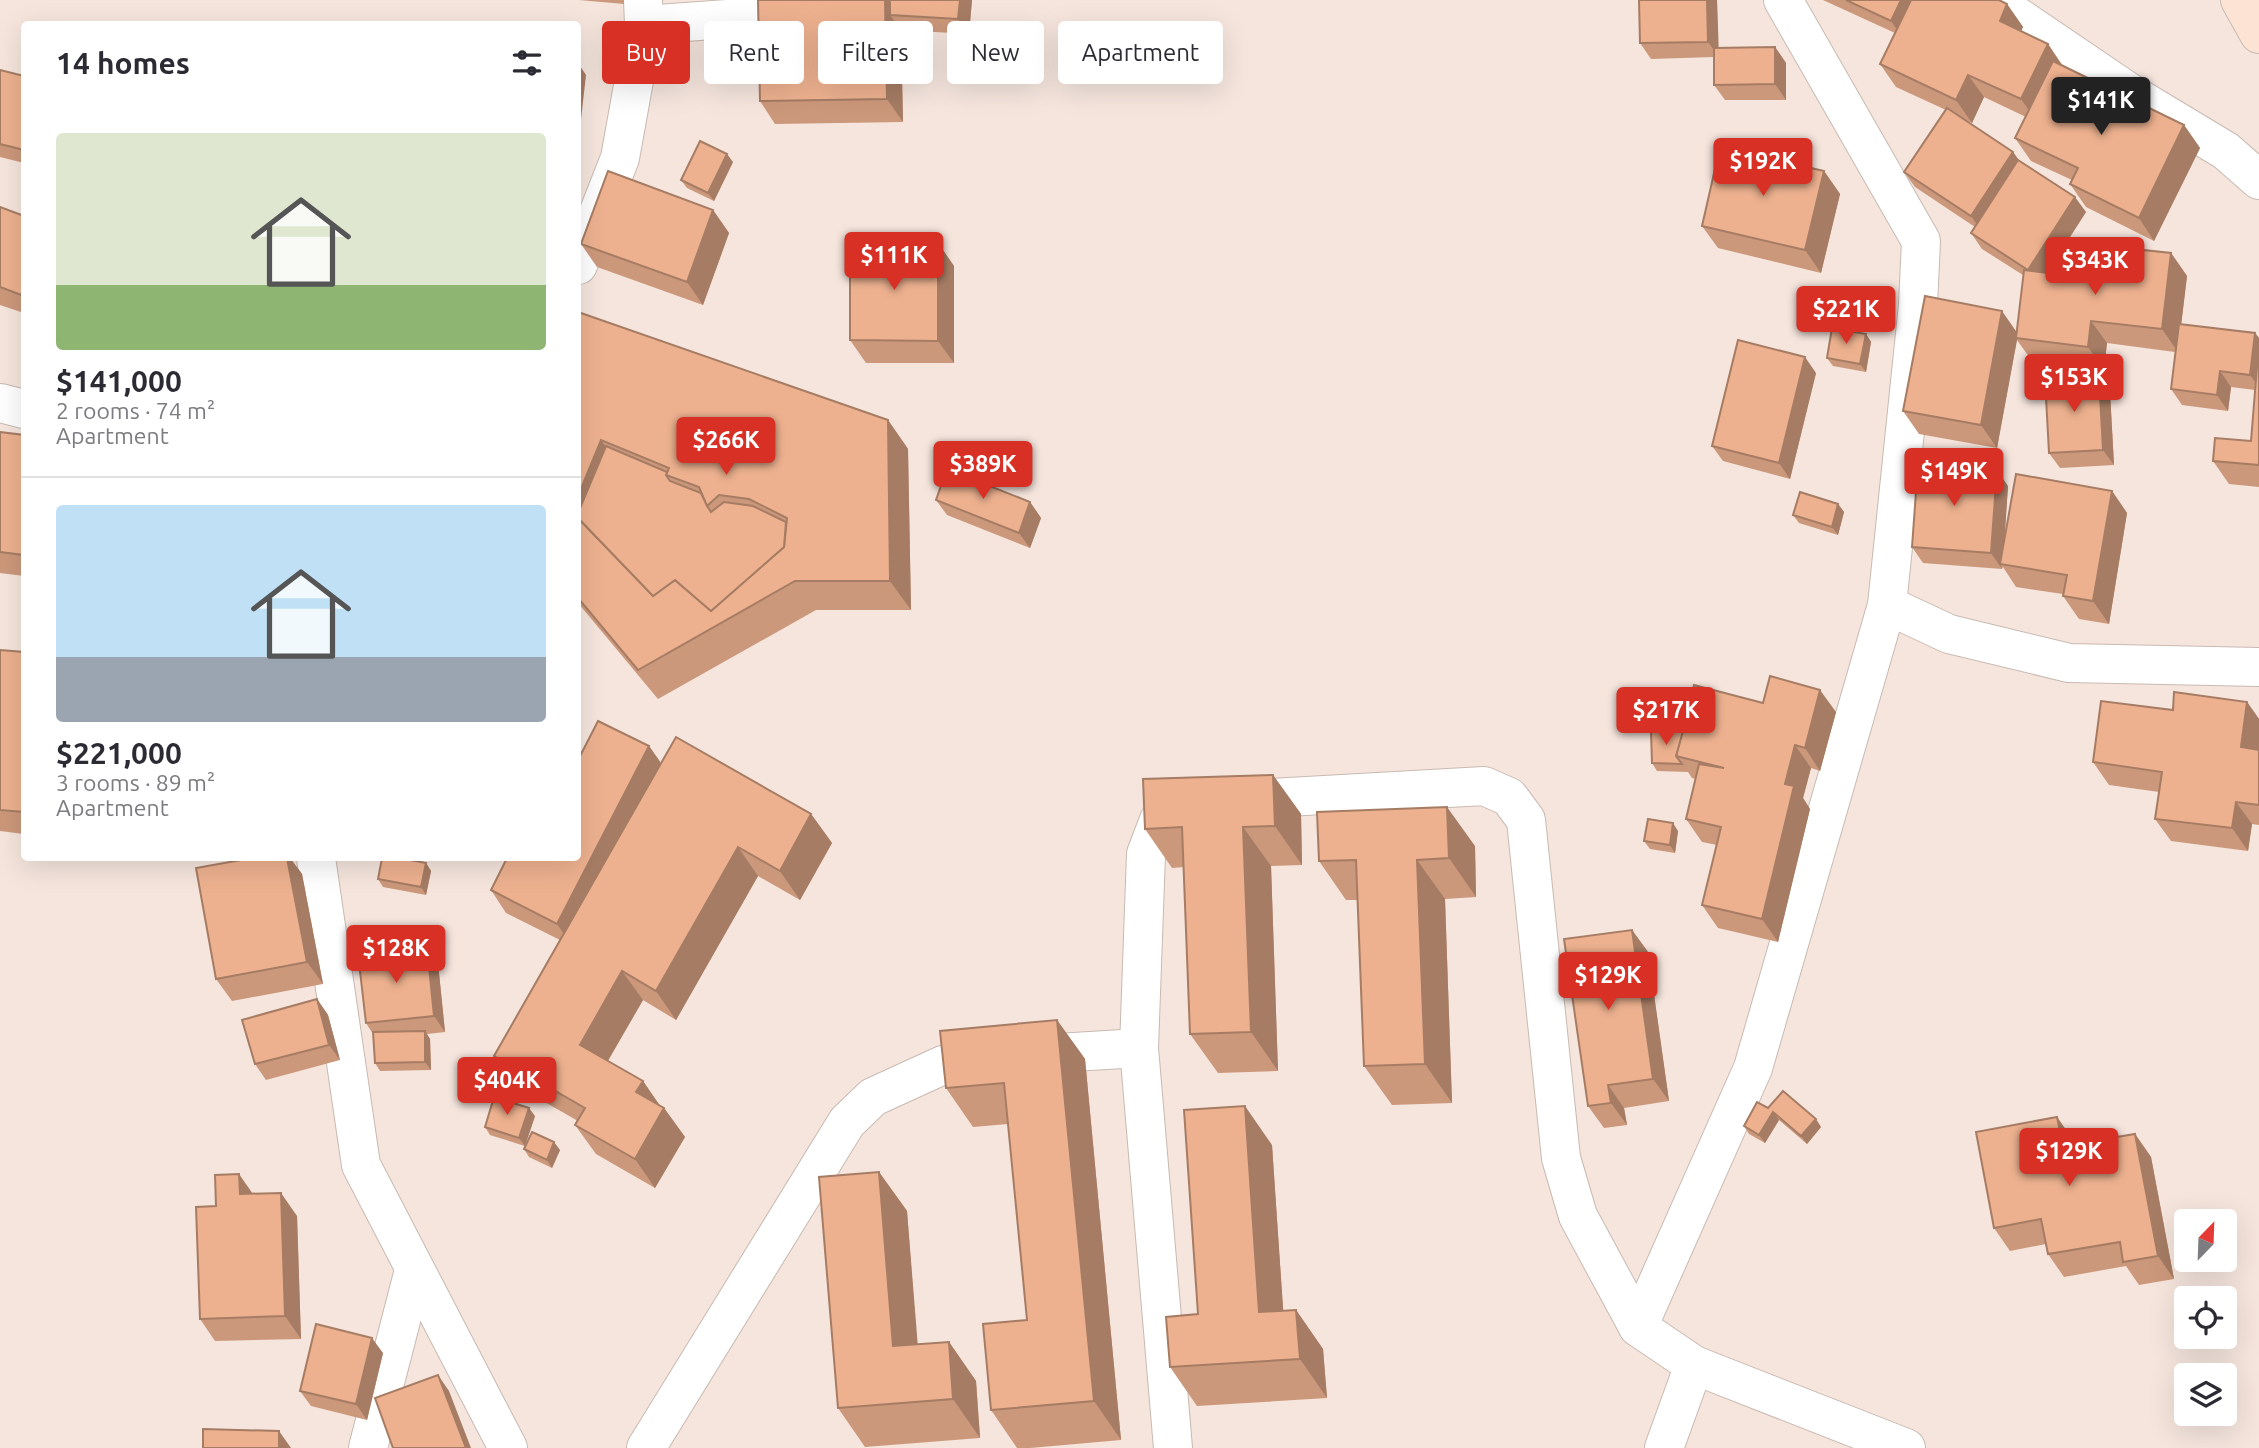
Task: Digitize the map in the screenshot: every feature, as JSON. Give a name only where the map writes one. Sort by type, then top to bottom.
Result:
[{"type":"main road","points":[[2240,0],[2259,34]]},
{"type":"street","points":[[1638,1327],[1753,1068],[1888,605],[1918,305],[1921,241],[1783,0]]},
{"type":"street","points":[[1993,0],[2133,95],[2226,151],[2259,180]]},
{"type":"street","points":[[581,257],[620,158],[644,12],[847,10]]},
{"type":"street","points":[[0,403],[21,408]]},
{"type":"street","points":[[1888,605],[1949,634],[2069,663],[2259,667]]},
{"type":"street","points":[[1173,1448],[1139,1048],[1146,854],[1159,820],[1180,803],[1484,786],[1508,797],[1526,820],[1561,1158],[1578,1216],[1638,1327],[1694,1365],[1906,1448]]},
{"type":"street","points":[[316,861],[361,1165],[508,1448]]},
{"type":"street","points":[[646,1448],[847,1122],[873,1097],[943,1065],[993,1057],[1139,1048]]},
{"type":"street","points":[[368,1448],[414,1270]]},
{"type":"street","points":[[1664,1448],[1694,1365]]},
{"type":"building","points":[[758,0],[885,0],[885,21],[818,21],[818,84],[887,84],[887,99],[760,101],[760,84],[804,84],[804,21],[758,21]]},
{"type":"building","points":[[889,0],[960,0],[958,19],[890,15]]},
{"type":"building","points":[[1639,0],[1707,0],[1708,42],[1640,43]]},
{"type":"building","points":[[1846,0],[1901,0],[1891,21]]},
{"type":"building","points":[[1911,0],[1999,0],[2007,4],[2000,21],[2048,44],[2021,99],[1968,75],[1956,100],[1880,64]]},
{"type":"building","points":[[1775,47],[1775,84],[1714,85],[1714,48]]},
{"type":"building","points":[[2053,61],[2184,125],[2139,218],[2070,184],[2078,168],[2015,138]]},
{"type":"building","points":[[0,70],[21,75],[21,149],[0,144]]},
{"type":"building","points":[[1947,108],[2013,152],[1971,216],[1904,172]]},
{"type":"building","points":[[700,141],[727,154],[708,193],[681,180]]},
{"type":"building","points":[[1720,147],[1824,171],[1805,250],[1702,226]]},
{"type":"building","points":[[2018,160],[2075,197],[2028,270],[1971,233]]},
{"type":"building","points":[[608,171],[713,210],[687,282],[581,244]]},
{"type":"building","points":[[0,207],[21,215],[21,295],[0,287]]},
{"type":"building","points":[[850,243],[938,243],[938,341],[850,340]]},
{"type":"building","points":[[2097,245],[2171,253],[2162,329],[2091,321],[2088,347],[2016,338],[2024,270],[2093,279]]},
{"type":"building","points":[[1925,296],[2002,311],[1981,425],[1903,411]]},
{"type":"building","points":[[581,313],[888,420],[890,581],[795,581],[638,670],[581,602],[581,521],[653,596],[675,580],[711,611],[784,547],[787,518],[749,499],[719,495],[707,506],[699,487],[666,475],[669,468],[601,440],[581,489]]},
{"type":"building","points":[[2179,324],[2255,333],[2250,375],[2220,371],[2217,395],[2171,389]]},
{"type":"building","points":[[1832,328],[1866,334],[1860,364],[1827,358]]},
{"type":"building","points":[[1738,340],[1805,357],[1779,463],[1712,446]]},
{"type":"building","points":[[2259,342],[2259,465],[2213,461],[2215,438],[2251,441]]},
{"type":"building","points":[[2099,376],[2103,450],[2049,453],[2045,379]]},
{"type":"building","points":[[0,432],[21,435],[21,555],[0,552]]},
{"type":"building","points":[[606,446],[667,472],[670,481],[701,493],[711,512],[724,502],[753,506],[786,522],[784,547],[711,611],[675,580],[653,596],[581,521],[581,506]]},
{"type":"building","points":[[1918,464],[1997,470],[1991,553],[1912,547]]},
{"type":"building","points":[[947,469],[1030,502],[1019,533],[936,500]]},
{"type":"building","points":[[2016,474],[2112,491],[2093,601],[2063,596],[2067,575],[2000,564]]},
{"type":"building","points":[[1800,492],[1838,504],[1832,527],[1793,515]]},
{"type":"building","points":[[0,650],[21,652],[21,812],[0,810]]},
{"type":"building","points":[[1770,676],[1820,690],[1805,748],[1795,745],[1785,784],[1794,786],[1762,919],[1702,905],[1721,827],[1686,819],[1699,764],[1724,768],[1676,756],[1694,685],[1763,703]]},
{"type":"building","points":[[2174,692],[2247,702],[2241,747],[2259,750],[2259,805],[2236,802],[2232,828],[2155,819],[2162,772],[2093,762],[2101,701],[2173,710]]},
{"type":"building","points":[[598,721],[649,746],[557,924],[491,890],[506,861],[581,861],[581,754]]},
{"type":"building","points":[[1651,731],[1683,731],[1676,756],[1682,764],[1652,763]]},
{"type":"building","points":[[676,737],[811,814],[780,871],[738,847],[656,991],[622,971],[580,1045],[643,1081],[636,1092],[664,1108],[635,1159],[575,1125],[585,1108],[494,1056]]},
{"type":"building","points":[[1273,775],[1275,826],[1243,827],[1251,1032],[1190,1034],[1182,827],[1145,829],[1143,779]]},
{"type":"building","points":[[1447,807],[1449,858],[1417,860],[1425,1064],[1364,1066],[1356,860],[1319,861],[1317,812]]},
{"type":"building","points":[[1648,819],[1673,823],[1670,845],[1644,841]]},
{"type":"building","points":[[235,861],[288,861],[307,962],[216,979],[196,868]]},
{"type":"building","points":[[381,861],[426,863],[421,887],[378,879]]},
{"type":"building","points":[[1632,930],[1653,1079],[1608,1085],[1611,1103],[1588,1106],[1564,939]]},
{"type":"building","points":[[427,947],[434,1016],[366,1023],[358,954]]},
{"type":"building","points":[[317,999],[329,1045],[255,1064],[242,1020]]},
{"type":"building","points":[[1057,1020],[1094,1401],[991,1410],[983,1324],[1027,1320],[1004,1083],[946,1088],[940,1031]]},
{"type":"building","points":[[425,1031],[425,1062],[375,1063],[373,1032]]},
{"type":"building","points":[[1783,1091],[1816,1119],[1801,1136],[1773,1112],[1759,1135],[1744,1126],[1757,1102],[1768,1108]]},
{"type":"building","points":[[494,1097],[529,1108],[519,1138],[485,1127]]},
{"type":"building","points":[[1245,1106],[1259,1312],[1296,1310],[1300,1359],[1170,1367],[1166,1317],[1198,1314],[1184,1110]]},
{"type":"building","points":[[2057,1117],[2063,1146],[2135,1134],[2158,1256],[2123,1262],[2120,1242],[2048,1254],[2041,1219],[1994,1228],[1976,1132]]},
{"type":"building","points":[[532,1132],[554,1142],[547,1160],[524,1149]]},
{"type":"building","points":[[879,1172],[893,1346],[949,1342],[953,1399],[838,1408],[819,1177]]},
{"type":"building","points":[[239,1174],[240,1194],[281,1193],[285,1316],[200,1319],[196,1207],[216,1206],[215,1175]]},
{"type":"building","points":[[316,1324],[372,1338],[356,1404],[300,1391]]},
{"type":"building","points":[[438,1375],[466,1448],[393,1448],[375,1398]]},
{"type":"building","points":[[203,1429],[279,1431],[279,1448],[203,1448]]}]
